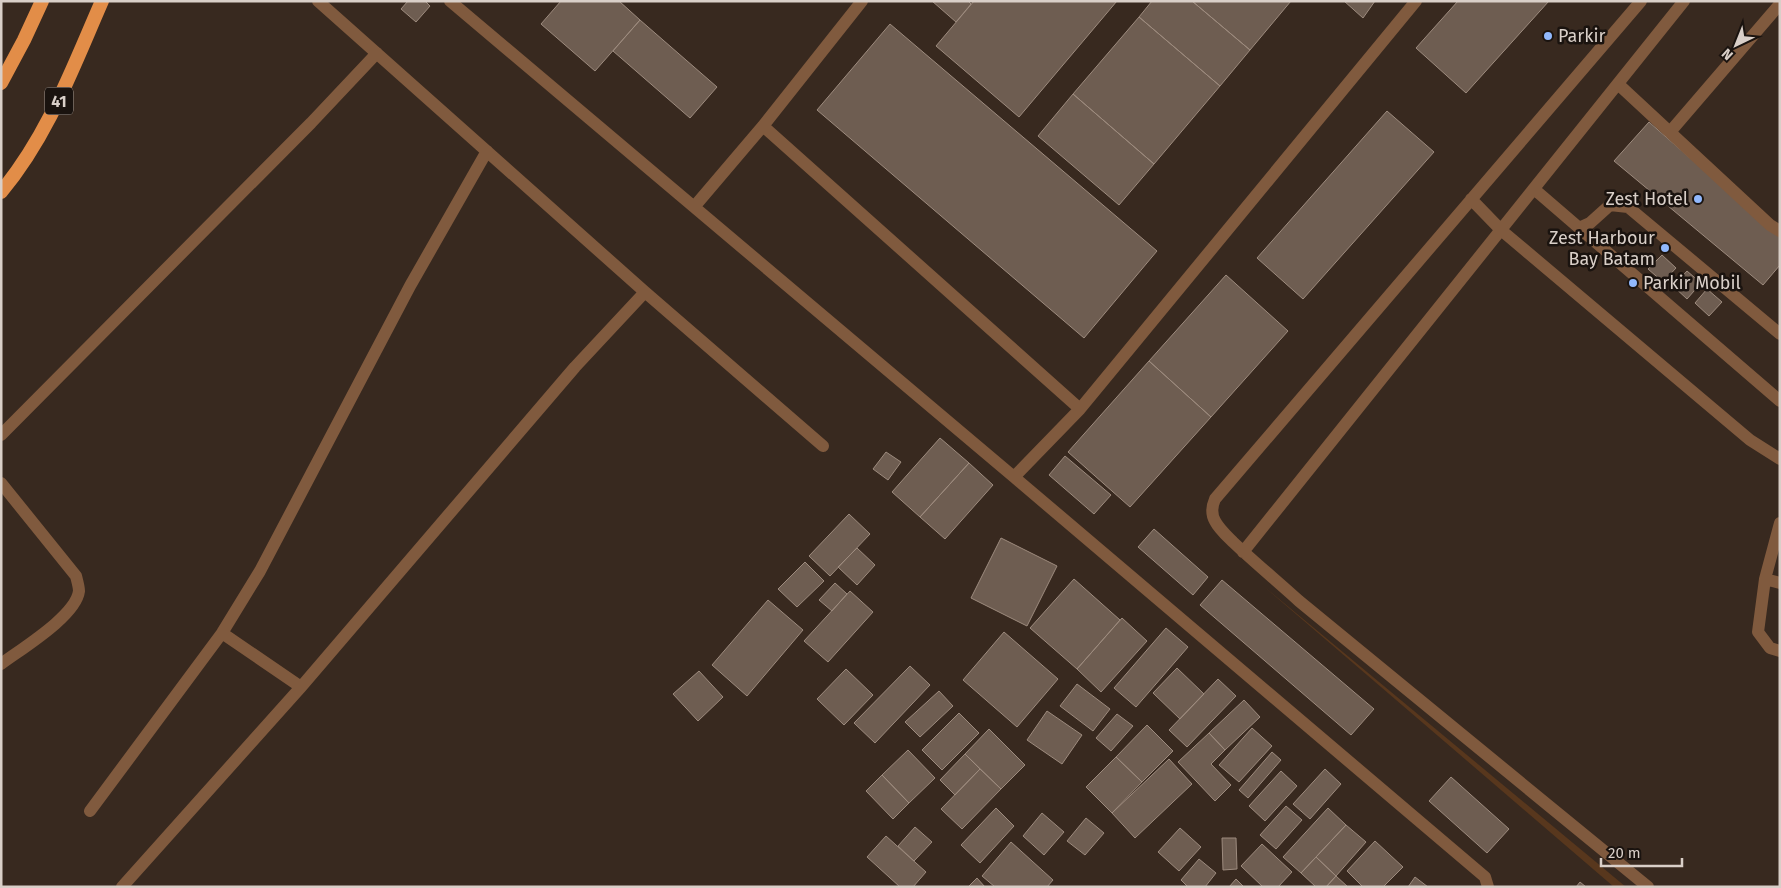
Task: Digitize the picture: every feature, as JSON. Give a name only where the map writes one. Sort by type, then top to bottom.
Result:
[{"type":"highway","points":[[1,83],[42,1]]},
{"type":"highway","name":"41","points":[[1,192],[34,145],[57,106],[102,1]]},
{"type":"street","points":[[318,1],[645,292],[824,446]]},
{"type":"street","points":[[450,1],[1485,877],[1488,887]]},
{"type":"street","points":[[694,207],[763,126],[862,1]]},
{"type":"street","points":[[1014,478],[1080,409],[1416,1]]},
{"type":"street","points":[[1641,1],[1215,499],[1212,505],[1215,521],[1222,531],[1243,552],[1299,601],[1648,887]]},
{"type":"street","points":[[1243,552],[1684,1]]},
{"type":"street","points":[[1670,132],[1708,86],[1778,9]]},
{"type":"street","points":[[1,434],[311,123],[377,53]]},
{"type":"street","points":[[1618,84],[1770,225],[1780,231]]},
{"type":"street","points":[[763,126],[1080,409]]},
{"type":"street","points":[[90,811],[222,633],[260,571],[410,286],[487,151]]},
{"type":"street","points":[[1534,189],[1780,401]]},
{"type":"street","points":[[1471,199],[1501,230],[1750,440],[1780,459]]},
{"type":"street","points":[[1579,228],[1590,223],[1610,205],[1628,208],[1780,334]]},
{"type":"street","points":[[122,887],[301,688],[575,367],[645,292]]},
{"type":"street","points":[[1,482],[76,576],[79,591],[74,606],[60,620],[1,664]]},
{"type":"street","points":[[1780,523],[1765,579],[1758,632],[1770,648],[1780,651]]},
{"type":"street","points":[[1765,579],[1780,582]]},
{"type":"street","points":[[222,633],[301,688]]},
{"type":"shaded area","points":[[1261,584],[1626,887],[1614,887]]},
{"type":"building","points":[[408,1],[425,1],[430,6],[416,22],[401,9]]},
{"type":"building","points":[[561,1],[619,1],[640,20],[595,71],[541,24]]},
{"type":"building","points":[[932,1],[968,1],[971,4],[956,22]]},
{"type":"building","points":[[974,1],[1117,1],[1019,117],[936,46]]},
{"type":"building","points":[[1152,1],[1192,1],[1250,50],[1220,86],[1139,17]]},
{"type":"building","points":[[1192,1],[1291,1],[1250,50]]},
{"type":"building","points":[[1344,1],[1375,1],[1363,18]]},
{"type":"building","points":[[1458,1],[1549,1],[1466,93],[1416,48]]},
{"type":"building","points":[[1139,17],[1220,86],[1154,164],[1073,94]]},
{"type":"building","points":[[640,20],[717,87],[690,118],[613,51]]},
{"type":"building","points":[[890,24],[1157,251],[1084,338],[817,110]]},
{"type":"building","points":[[1073,94],[1154,164],[1119,205],[1038,136]]},
{"type":"building","points":[[1387,111],[1434,152],[1303,299],[1257,258]]},
{"type":"building","name":"Zest Hotel","points":[[1649,122],[1780,237],[1780,265],[1763,285],[1614,161]]},
{"type":"building","points":[[1662,255],[1676,268],[1663,282],[1648,269]]},
{"type":"building","points":[[1687,271],[1701,283],[1687,299],[1673,286]]},
{"type":"building","points":[[1226,275],[1288,331],[1211,417],[1149,361]]},
{"type":"building","points":[[1707,289],[1722,302],[1709,316],[1695,303]]},
{"type":"building","points":[[1149,361],[1211,417],[1130,507],[1068,452]]},
{"type":"building","points":[[940,438],[969,463],[920,517],[892,492]]},
{"type":"building","points":[[886,452],[901,462],[888,480],[873,469]]},
{"type":"building","points":[[1065,456],[1111,495],[1094,514],[1049,475]]},
{"type":"building","points":[[969,463],[993,485],[945,539],[920,517]]},
{"type":"building","points":[[849,514],[870,534],[830,576],[809,556]]},
{"type":"building","points":[[1154,529],[1208,577],[1193,595],[1138,547]]},
{"type":"building","points":[[1001,538],[1057,566],[1027,626],[971,598]]},
{"type":"building","points":[[857,548],[875,565],[857,585],[838,567]]},
{"type":"building","points":[[805,562],[824,581],[797,607],[778,589]]},
{"type":"building","points":[[1074,579],[1120,620],[1077,669],[1030,628]]},
{"type":"building","points":[[1222,580],[1374,709],[1351,735],[1200,605]]},
{"type":"building","points":[[835,583],[847,594],[832,611],[819,600]]},
{"type":"building","points":[[850,591],[873,612],[828,662],[804,641]]},
{"type":"building","points":[[768,600],[803,630],[747,696],[712,665]]},
{"type":"building","points":[[1122,618],[1147,641],[1101,692],[1077,669]]},
{"type":"building","points":[[1166,628],[1188,647],[1136,707],[1114,688]]},
{"type":"building","points":[[1004,632],[1058,679],[1017,727],[963,680]]},
{"type":"building","points":[[910,666],[930,685],[875,743],[854,723]]},
{"type":"building","points":[[1177,668],[1204,694],[1180,719],[1153,693]]},
{"type":"building","points":[[846,669],[873,695],[844,725],[817,699]]},
{"type":"building","points":[[699,671],[723,697],[698,721],[673,694]]},
{"type":"building","points":[[1218,679],[1236,696],[1187,747],[1169,730]]},
{"type":"building","points":[[1077,684],[1110,709],[1093,731],[1060,706]]},
{"type":"building","points":[[939,691],[953,706],[920,737],[905,722]]},
{"type":"building","points":[[1244,700],[1260,717],[1225,750],[1209,733]]},
{"type":"building","points":[[1047,711],[1082,735],[1062,764],[1027,740]]},
{"type":"building","points":[[959,713],[979,733],[942,770],[922,750]]},
{"type":"building","points":[[1117,714],[1133,726],[1111,751],[1096,738]]},
{"type":"building","points":[[1147,725],[1173,751],[1142,782],[1116,757]]},
{"type":"building","points":[[1252,728],[1272,746],[1239,782],[1219,765]]},
{"type":"building","points":[[989,729],[1025,765],[1001,789],[965,754]]},
{"type":"building","points":[[1209,733],[1225,750],[1211,764],[1231,785],[1215,801],[1178,762]]},
{"type":"building","points":[[908,750],[935,778],[909,803],[882,775]]},
{"type":"building","points":[[1272,752],[1281,760],[1248,798],[1239,790]]},
{"type":"building","points":[[965,754],[980,769],[955,795],[940,780]]},
{"type":"building","points":[[1116,757],[1142,782],[1112,813],[1086,787]]},
{"type":"building","points":[[1169,759],[1192,784],[1135,838],[1112,813]]},
{"type":"building","points":[[980,769],[1001,789],[962,829],[941,809]]},
{"type":"building","points":[[1325,769],[1341,784],[1310,819],[1293,804]]},
{"type":"building","points":[[1281,771],[1297,786],[1265,821],[1249,806]]},
{"type":"building","points":[[882,775],[909,803],[893,819],[866,791]]},
{"type":"building","points":[[1451,777],[1509,829],[1487,853],[1429,801]]},
{"type":"building","points":[[1286,806],[1302,820],[1276,849],[1260,835]]},
{"type":"building","points":[[996,808],[1014,826],[980,863],[961,845]]},
{"type":"building","points":[[1328,808],[1346,825],[1301,873],[1283,857]]},
{"type":"building","points":[[1042,813],[1064,832],[1044,855],[1023,836]]},
{"type":"building","points":[[1086,818],[1104,833],[1085,855],[1067,841]]},
{"type":"building","points":[[1346,825],[1366,842],[1336,876],[1316,857]]},
{"type":"building","points":[[915,827],[932,842],[914,861],[898,846]]},
{"type":"building","points":[[1180,828],[1201,847],[1179,871],[1158,852]]},
{"type":"building","points":[[886,836],[926,872],[913,887],[900,887],[867,857]]},
{"type":"building","points":[[1222,838],[1236,838],[1237,869],[1223,870]]},
{"type":"building","points":[[1375,841],[1403,867],[1383,887],[1363,887],[1347,871]]},
{"type":"building","points":[[1011,842],[1053,880],[1047,887],[995,887],[982,876]]},
{"type":"building","points":[[1262,844],[1292,872],[1278,887],[1263,887],[1241,866]]},
{"type":"building","points":[[1316,857],[1336,876],[1326,887],[1316,887],[1301,873]]},
{"type":"building","points":[[1199,859],[1216,873],[1205,887],[1188,887],[1181,880]]},
{"type":"building","points":[[1336,876],[1348,887],[1326,887]]},
{"type":"building","points":[[1415,877],[1428,887],[1408,887]]},
{"type":"building","points":[[977,878],[985,887],[968,887]]},
{"type":"building","points":[[1236,879],[1244,887],[1229,887]]},
{"type":"building","points":[[1580,882],[1586,887],[1576,887]]},
{"type":"place","name":"Parkir","points":[[1548,36]]},
{"type":"place","name":"Zest Hotel","points":[[1698,199]]},
{"type":"place","name":"Zest Harbour Bay Batam","points":[[1665,248]]},
{"type":"place","name":"Parkir Mobil","points":[[1633,283]]}]
